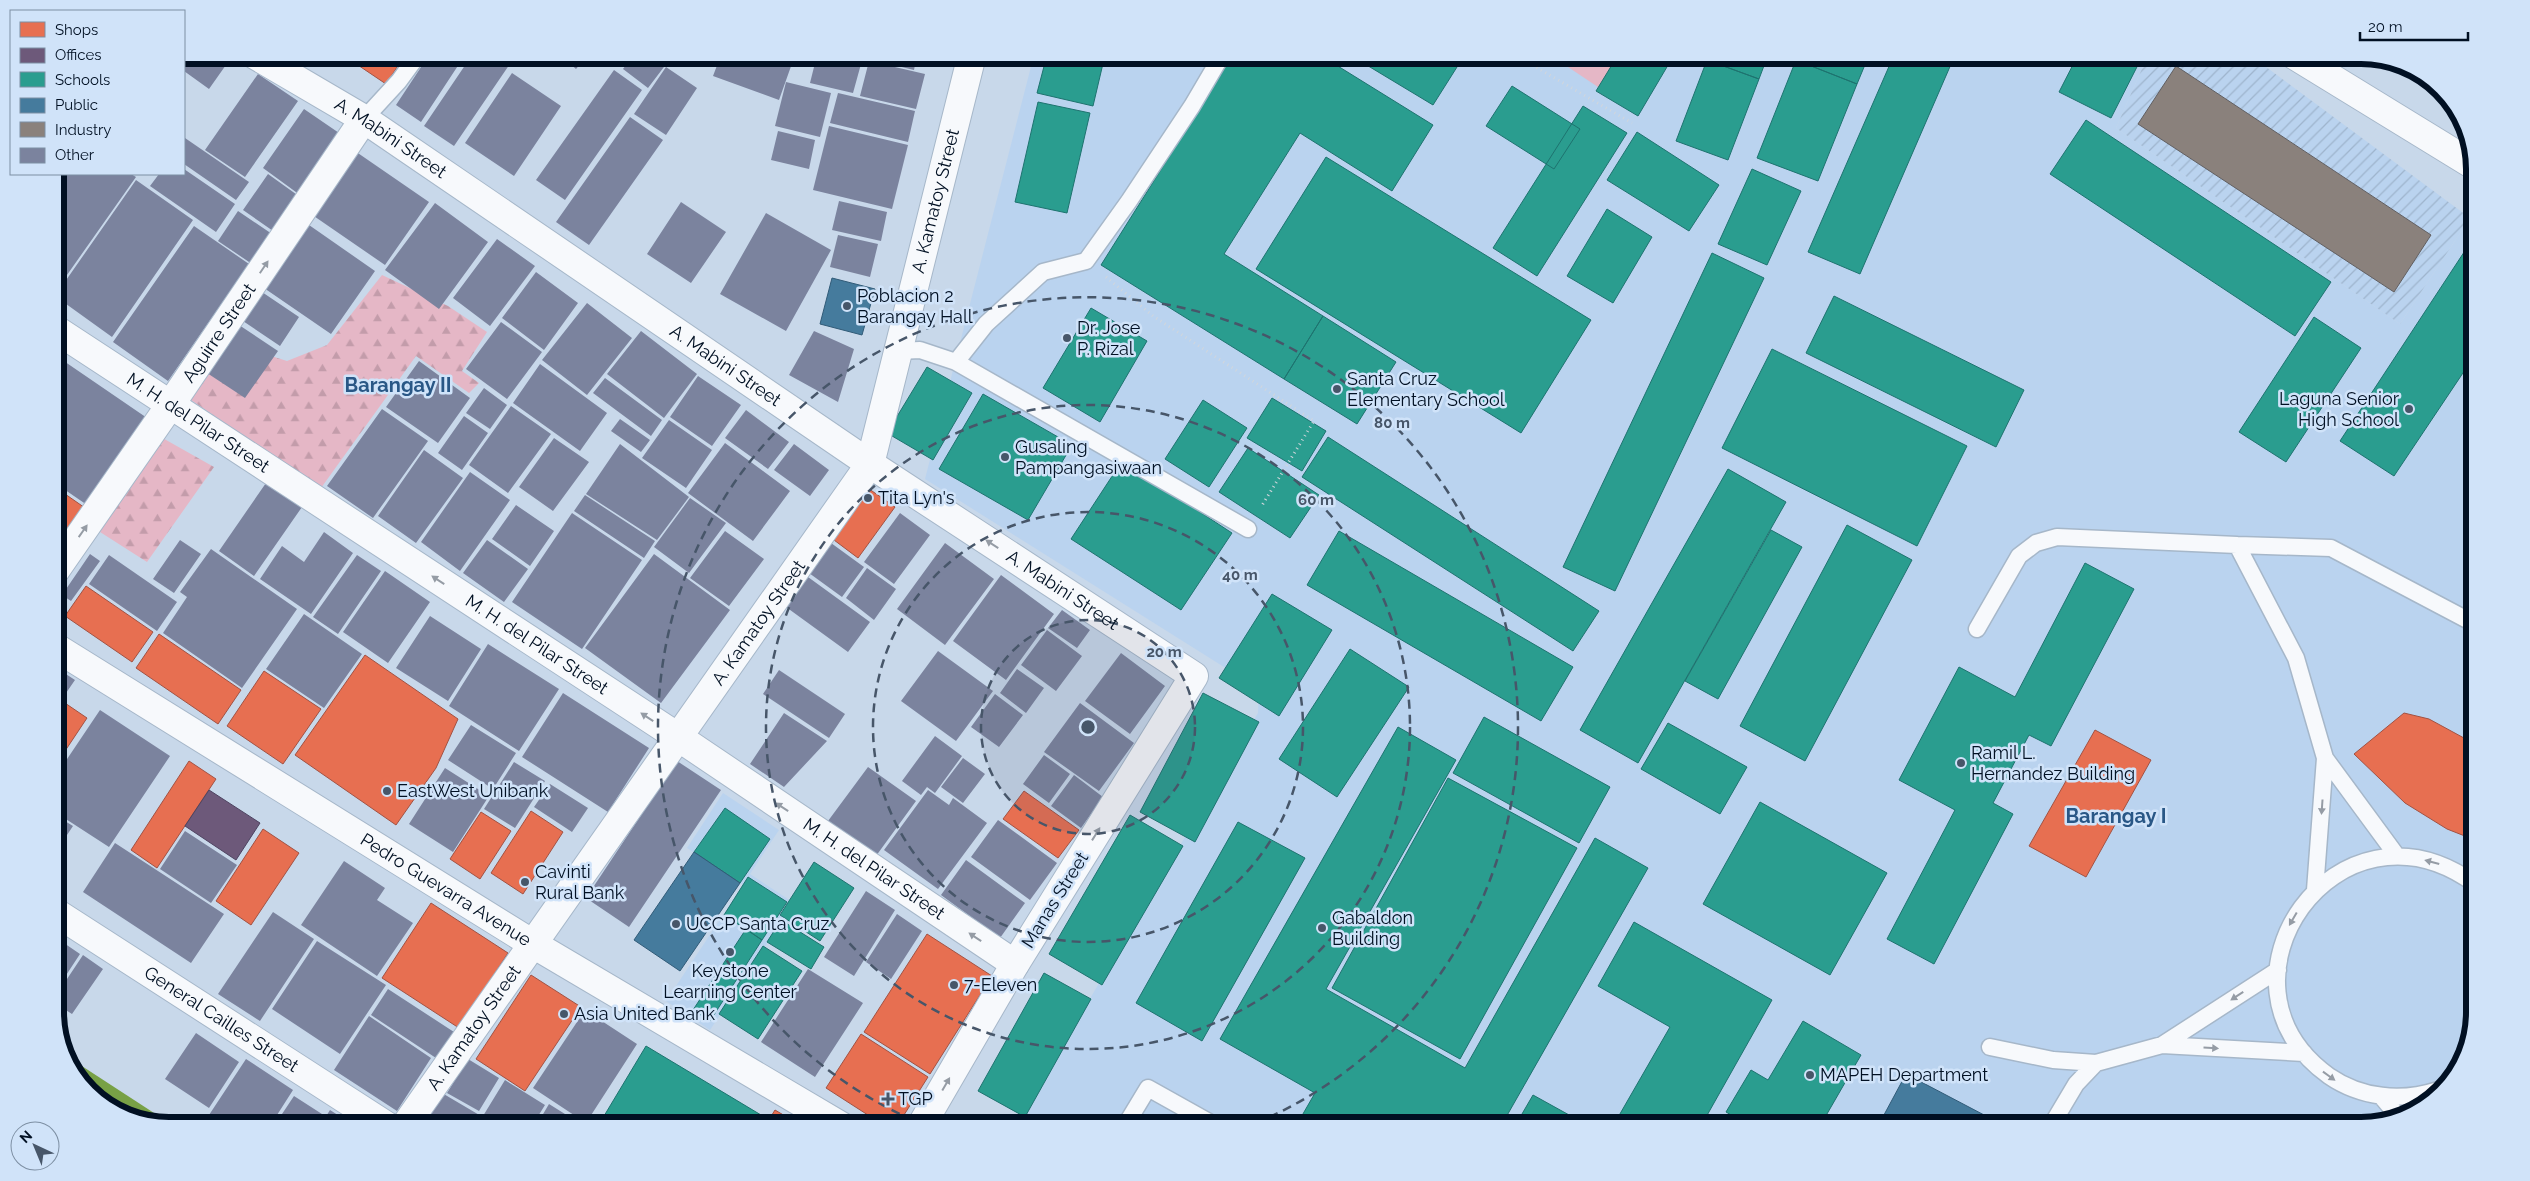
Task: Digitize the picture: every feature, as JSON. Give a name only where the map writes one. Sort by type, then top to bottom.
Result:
[{"type":"street","name":"A. Mabini Street","points":[[270,64],[364,119],[870,464],[1194,676]]},
{"type":"street","name":"A. Kamatoy Street","points":[[411,1117],[870,464],[970,64]]},
{"type":"street","points":[[2309,64],[2466,160]]},
{"type":"street","name":"Aguirre Street","points":[[64,558],[364,119]]},
{"type":"street","name":"M. H. del Pilar Street","points":[[64,335],[678,737],[1015,964]]},
{"type":"street","name":"Pedro Guevarra Avenue","points":[[64,653],[533,944],[826,1117]]},
{"type":"street","name":"Manas Street","points":[[926,1117],[1015,964],[1194,676]]},
{"type":"street","name":"General Cailles Street","points":[[64,918],[373,1117]]},
{"type":"lane","points":[[364,119],[399,81],[411,64]]},
{"type":"lane","points":[[956,362],[986,324],[1043,272],[1086,261],[1129,201],[1192,106],[1217,64]]},
{"type":"lane","points":[[899,351],[920,350],[956,362],[1248,529]]},
{"type":"lane","points":[[1977,629],[2020,556],[2036,544],[2057,538],[2331,548],[2466,619]]},
{"type":"lane","points":[[2237,545],[2296,658],[2325,758],[2397,856]]},
{"type":"lane","points":[[2315,890],[2325,758]]},
{"type":"lane","points":[[2429,1092],[2403,1097],[2381,1096],[2359,1092],[2338,1082],[2304,1053],[2283,1014],[2278,992],[2278,970],[2289,926],[2300,907],[2315,890],[2333,876],[2353,866],[2374,859],[2397,856],[2420,858],[2442,864],[2466,879]]},
{"type":"lane","points":[[1990,1047],[2053,1060],[2096,1063],[2162,1045],[2278,970]]},
{"type":"lane","points":[[2162,1045],[2304,1053]]},
{"type":"lane","points":[[2056,1117],[2076,1084],[2096,1063]]},
{"type":"lane","points":[[1130,1117],[1148,1088],[1200,1117]]},
{"type":"lane","points":[[2381,1096],[2394,1112]]},
{"type":"path","points":[[1530,64],[1632,123]]},
{"type":"path","points":[[1086,261],[1153,316],[1314,421],[1248,529]]},
{"type":"shaded area","points":[[1032,64],[2144,64],[2116,128],[2400,324],[2466,224],[2466,1012],[2461,1046],[2440,1081],[2419,1099],[2395,1112],[2361,1117],[1020,1117],[1258,713],[1259,689],[925,479]]},
{"type":"shaded area","points":[[2144,64],[2262,64],[2466,215],[2466,224],[2400,324],[2116,128]]},
{"type":"shaded area","name":"Keystone Learning Center","points":[[723,793],[779,830],[750,874],[794,903],[710,1030],[666,1001],[743,885],[687,848]]},
{"type":"shaded area","points":[[78,1064],[160,1117],[135,1112],[116,1103],[90,1081]]},
{"type":"green space","points":[[1564,64],[1654,64],[1625,105]]},
{"type":"green space","points":[[382,275],[448,306],[487,332],[462,371],[479,383],[469,393],[416,356],[321,488],[191,400],[211,368],[268,355],[287,361],[327,345]]},
{"type":"green space","points":[[159,436],[214,467],[147,562],[100,532]]},
{"type":"building: Shops","points":[[356,64],[399,64],[386,84]]},
{"type":"building: Shops","points":[[862,484],[895,507],[858,558],[826,534]]},
{"type":"building: Shops","points":[[64,493],[88,510],[64,544]]},
{"type":"building: Shops","points":[[86,586],[153,632],[132,662],[65,616]]},
{"type":"building: Shops","points":[[159,634],[241,690],[218,724],[136,668]]},
{"type":"building: Shops","points":[[365,655],[458,719],[436,768],[396,825],[295,755]]},
{"type":"building: Shops","points":[[264,671],[321,709],[283,764],[227,726]]},
{"type":"building: Shops","points":[[64,702],[87,718],[64,752]]},
{"type":"building: Shops","points":[[2404,713],[2429,719],[2466,739],[2466,836],[2447,829],[2405,803],[2354,754]]},
{"type":"building: Shops","points":[[2095,730],[2151,760],[2086,877],[2029,846]]},
{"type":"building: Shops","points":[[189,761],[216,779],[157,868],[131,850]]},
{"type":"building: Shops","points":[[1024,791],[1079,830],[1058,858],[1003,819]]},
{"type":"building: Shops","points":[[531,811],[563,832],[523,894],[491,873]]},
{"type":"building: Shops","points":[[481,812],[511,831],[480,879],[450,859]]},
{"type":"building: Shops","points":[[263,829],[299,853],[251,925],[216,901]]},
{"type":"building: Shops","points":[[431,903],[508,953],[459,1028],[382,978]]},
{"type":"building: Shops","points":[[927,934],[992,976],[930,1074],[864,1032]]},
{"type":"building: Shops","points":[[531,975],[581,1007],[525,1091],[476,1059]]},
{"type":"building: Shops","points":[[861,1034],[928,1077],[903,1117],[871,1117],[826,1088]]},
{"type":"building: Shops","points":[[775,1110],[787,1117],[771,1117]]},
{"type":"building: Offices","points":[[209,790],[260,823],[236,860],[185,826]]},
{"type":"building: Schools","points":[[1045,64],[1103,64],[1093,106],[1037,93]]},
{"type":"building: Schools","points":[[1227,64],[1335,64],[1433,125],[1392,191],[1300,133],[1224,254],[1323,316],[1284,379],[1101,265]]},
{"type":"building: Schools","points":[[1365,64],[1452,64],[1457,67],[1433,105]]},
{"type":"building: Schools","points":[[1612,64],[1669,64],[1638,116],[1596,91]]},
{"type":"building: Schools","points":[[1705,64],[1718,64],[1759,79],[1728,160],[1676,141]]},
{"type":"building: Schools","points":[[1718,64],[1765,64],[1759,79]]},
{"type":"building: Schools","points":[[1794,64],[1806,64],[1857,84],[1818,181],[1757,158]]},
{"type":"building: Schools","points":[[1806,64],[1865,64],[1857,84]]},
{"type":"building: Schools","points":[[1890,64],[1951,64],[1860,274],[1808,252]]},
{"type":"building: Schools","points":[[2073,64],[2138,64],[2111,118],[2059,92]]},
{"type":"building: Schools","points":[[1512,86],[1580,129],[1554,169],[1486,126]]},
{"type":"building: Schools","points":[[1038,102],[1090,113],[1067,213],[1015,202]]},
{"type":"building: Schools","points":[[1583,106],[1627,133],[1537,276],[1493,248]]},
{"type":"building: Schools","points":[[2086,120],[2331,282],[2295,336],[2050,174]]},
{"type":"building: Schools","points":[[1637,132],[1719,185],[1689,231],[1607,180]]},
{"type":"building: Schools","points":[[1326,157],[1591,320],[1521,433],[1256,269]]},
{"type":"building: Schools","points":[[1752,169],[1801,191],[1767,265],[1718,244]]},
{"type":"building: Schools","points":[[1607,209],[1652,237],[1613,303],[1567,276]]},
{"type":"building: Schools","points":[[2466,249],[2466,368],[2394,476],[2340,441]]},
{"type":"building: Schools","points":[[1712,253],[1764,278],[1615,591],[1563,567]]},
{"type":"building: Schools","points":[[1834,296],[2024,390],[1996,447],[1806,353]]},
{"type":"building: Schools","points":[[1091,308],[1147,341],[1100,422],[1043,388]]},
{"type":"building: Schools","points":[[1323,316],[1396,362],[1357,424],[1284,379]]},
{"type":"building: Schools","points":[[2314,317],[2361,348],[2286,462],[2239,432]]},
{"type":"building: Schools","points":[[1772,349],[1967,446],[1917,546],[1722,448]]},
{"type":"building: Schools","points":[[927,367],[972,393],[933,460],[887,433]]},
{"type":"building: Schools","name":"Gusaling Pampangasiwaan","points":[[983,394],[1072,445],[1028,520],[939,469]]},
{"type":"building: Schools","points":[[1272,398],[1326,431],[1302,471],[1247,438]]},
{"type":"building: Schools","points":[[1203,400],[1247,428],[1209,487],[1165,459]]},
{"type":"building: Schools","points":[[1328,437],[1599,611],[1573,651],[1302,477]]},
{"type":"building: Schools","points":[[1248,448],[1319,495],[1290,538],[1219,492]]},
{"type":"building: Schools","points":[[1122,461],[1232,533],[1181,610],[1071,539]]},
{"type":"building: Schools","points":[[1728,469],[1786,502],[1638,763],[1580,730]]},
{"type":"building: Schools","points":[[1847,525],[1912,560],[1805,761],[1740,726]]},
{"type":"building: Schools","points":[[1771,530],[1802,547],[1718,699],[1685,681]]},
{"type":"building: Schools","points":[[1339,531],[1573,667],[1541,721],[1307,585]]},
{"type":"building: Schools","name":"Ramil L. Hernandez Building","points":[[2085,563],[2134,589],[2051,746],[2029,735],[1993,803],[2013,814],[1934,964],[1887,939],[1955,810],[1899,780],[1959,667],[2015,697]]},
{"type":"building: Schools","points":[[1272,594],[1332,630],[1279,716],[1219,678]]},
{"type":"building: Schools","points":[[1350,649],[1409,687],[1337,797],[1279,759]]},
{"type":"building: Schools","points":[[1203,693],[1259,722],[1195,842],[1140,812]]},
{"type":"building: Schools","points":[[1484,717],[1610,787],[1579,843],[1453,773]]},
{"type":"building: Schools","points":[[1668,723],[1747,767],[1720,814],[1641,769]]},
{"type":"building: Schools","name":"Gabaldon Building","points":[[1398,727],[1456,760],[1326,989],[1465,1068],[1595,838],[1648,868],[1506,1117],[1301,1117],[1315,1093],[1220,1039]]},
{"type":"building: Schools","points":[[1448,778],[1577,848],[1460,1059],[1332,988]]},
{"type":"building: Schools","points":[[1760,802],[1887,873],[1830,975],[1703,904]]},
{"type":"building: Schools","points":[[725,808],[770,839],[740,883],[694,852]]},
{"type":"building: Schools","points":[[1130,815],[1183,846],[1102,985],[1049,954]]},
{"type":"building: Schools","points":[[1238,822],[1305,858],[1202,1041],[1136,1003]]},
{"type":"building: Schools","points":[[814,862],[854,888],[820,941],[780,915]]},
{"type":"building: Schools","points":[[748,877],[787,902],[762,940],[724,915]]},
{"type":"building: Schools","points":[[781,920],[824,947],[811,969],[767,942]]},
{"type":"building: Schools","points":[[1634,922],[1772,1000],[1706,1117],[1618,1117],[1670,1027],[1598,986]]},
{"type":"building: Schools","points":[[746,929],[762,940],[710,1021],[693,1010]]},
{"type":"building: Schools","points":[[763,946],[802,971],[758,1039],[719,1014]]},
{"type":"building: Schools","points":[[1044,973],[1091,999],[1025,1117],[978,1091]]},
{"type":"building: Schools","name":"MAPEH Department","points":[[1803,1021],[1861,1055],[1825,1117],[1735,1117],[1726,1112],[1751,1070],[1768,1080]]},
{"type":"building: Schools","points":[[646,1046],[764,1117],[603,1117]]},
{"type":"building: Schools","points":[[1533,1095],[1573,1117],[1520,1117]]},
{"type":"building: Public","name":"Poblacion 2 Barangay Hall","points":[[832,278],[875,289],[862,335],[820,324]]},
{"type":"building: Public","name":"UCCP Santa Cruz","points":[[694,852],[740,883],[680,971],[634,940]]},
{"type":"building: Public","points":[[1906,1074],[1986,1116],[1986,1117],[1883,1117]]},
{"type":"building: Industry","points":[[2176,66],[2431,235],[2394,292],[2138,124]]},
{"type":"building: Other","points":[[185,64],[227,64],[209,89],[185,72]]},
{"type":"building: Other","points":[[423,64],[459,64],[421,122],[396,105]]},
{"type":"building: Other","points":[[466,64],[510,64],[454,146],[424,126]]},
{"type":"building: Other","points":[[570,64],[580,64],[576,69]]},
{"type":"building: Other","points":[[627,64],[666,64],[648,88],[623,69]]},
{"type":"building: Other","points":[[718,64],[792,64],[779,100],[713,76]]},
{"type":"building: Other","points":[[815,64],[861,64],[853,93],[810,83]]},
{"type":"building: Other","points":[[868,64],[882,64],[925,74],[916,109],[860,96]]},
{"type":"building: Other","points":[[890,64],[915,64],[914,70]]},
{"type":"building: Other","points":[[666,67],[697,88],[666,135],[634,114]]},
{"type":"building: Other","points":[[614,70],[642,90],[565,200],[536,180]]},
{"type":"building: Other","points":[[512,73],[561,106],[514,176],[465,143]]},
{"type":"building: Other","points":[[258,74],[298,101],[245,177],[205,150]]},
{"type":"building: Other","points":[[786,82],[831,93],[820,137],[775,126]]},
{"type":"building: Other","points":[[838,93],[915,111],[908,142],[830,123]]},
{"type":"building: Other","points":[[304,109],[342,135],[300,195],[263,168]]},
{"type":"building: Other","points":[[630,117],[663,140],[589,245],[556,222]]},
{"type":"building: Other","points":[[829,126],[908,145],[892,209],[813,190]]},
{"type":"building: Other","points":[[778,131],[815,140],[809,169],[771,160]]},
{"type":"building: Other","points":[[185,138],[249,182],[236,200],[185,165]]},
{"type":"building: Other","points":[[352,149],[429,202],[385,265],[308,212]]},
{"type":"building: Other","points":[[185,170],[235,204],[216,232],[150,186],[158,175],[185,175]]},
{"type":"building: Other","points":[[268,174],[300,197],[276,233],[243,210]]},
{"type":"building: Other","points":[[64,175],[133,175],[136,177],[64,279]]},
{"type":"building: Other","points":[[136,180],[193,220],[112,337],[64,302],[64,283]]},
{"type":"building: Other","points":[[839,201],[887,212],[881,241],[832,230]]},
{"type":"building: Other","points":[[681,202],[726,232],[691,283],[647,254]]},
{"type":"building: Other","points":[[435,203],[488,242],[439,309],[385,270]]},
{"type":"building: Other","points":[[238,211],[272,234],[252,264],[218,241]]},
{"type":"building: Other","points":[[766,213],[831,250],[786,331],[720,294]]},
{"type":"building: Other","points":[[309,225],[375,271],[331,334],[264,288]]},
{"type":"building: Other","points":[[194,226],[249,264],[168,381],[113,342]]},
{"type":"building: Other","points":[[838,235],[878,244],[870,277],[830,267]]},
{"type":"building: Other","points":[[497,239],[535,266],[490,326],[453,298]]},
{"type":"building: Other","points":[[536,272],[578,303],[544,350],[502,318]]},
{"type":"building: Other","points":[[259,290],[299,317],[280,346],[240,319]]},
{"type":"building: Other","points":[[587,303],[632,338],[587,395],[542,360]]},
{"type":"building: Other","points":[[501,322],[542,352],[507,399],[466,369]]},
{"type":"building: Other","points":[[236,323],[278,351],[245,398],[204,371]]},
{"type":"building: Other","points":[[641,331],[697,374],[664,418],[607,374]]},
{"type":"building: Other","points":[[814,331],[854,349],[838,402],[789,375]]},
{"type":"building: Other","points":[[64,361],[150,420],[90,507],[64,489]]},
{"type":"building: Other","points":[[419,361],[470,398],[438,443],[386,407]]},
{"type":"building: Other","points":[[540,364],[607,413],[580,451],[513,403]]},
{"type":"building: Other","points":[[698,376],[741,405],[712,446],[670,417]]},
{"type":"building: Other","points":[[605,378],[662,420],[651,436],[593,393]]},
{"type":"building: Other","points":[[484,388],[507,405],[490,429],[466,413]]},
{"type":"building: Other","points":[[511,406],[551,434],[508,493],[469,465]]},
{"type":"building: Other","points":[[382,409],[428,441],[373,518],[327,486]]},
{"type":"building: Other","points":[[746,410],[789,442],[768,469],[725,438]]},
{"type":"building: Other","points":[[464,416],[488,433],[462,470],[438,453]]},
{"type":"building: Other","points":[[620,419],[650,440],[641,452],[611,431]]},
{"type":"building: Other","points":[[669,420],[712,450],[686,488],[642,458]]},
{"type":"building: Other","points":[[554,438],[589,462],[553,511],[519,487]]},
{"type":"building: Other","points":[[725,443],[790,491],[753,541],[688,493]]},
{"type":"building: Other","points":[[620,444],[689,497],[657,540],[586,494]]},
{"type":"building: Other","points":[[794,444],[829,470],[810,496],[774,470]]},
{"type":"building: Other","points":[[424,450],[463,478],[416,543],[378,516]]},
{"type":"building: Other","points":[[470,472],[510,500],[460,571],[421,542]]},
{"type":"building: Other","points":[[266,483],[302,507],[254,576],[219,551]]},
{"type":"building: Other","points":[[585,495],[655,541],[644,558],[574,511]]},
{"type":"building: Other","points":[[690,498],[726,523],[689,573],[654,547]]},
{"type":"building: Other","points":[[516,505],[554,531],[530,566],[492,539]]},
{"type":"building: Other","points":[[572,513],[642,560],[582,649],[512,602]]},
{"type":"building: Other","points":[[900,513],[930,535],[894,584],[864,562]]},
{"type":"building: Other","points":[[725,531],[764,559],[729,606],[690,578]]},
{"type":"building: Other","points":[[324,532],[353,553],[311,614],[260,579],[282,546],[304,562]]},
{"type":"building: Other","points":[[180,540],[201,554],[174,593],[153,579]]},
{"type":"building: Other","points":[[487,540],[528,569],[504,602],[463,573]]},
{"type":"building: Other","points":[[831,543],[864,567],[842,597],[809,573]]},
{"type":"building: Other","points":[[945,543],[994,579],[945,645],[897,609]]},
{"type":"building: Other","points":[[211,549],[297,609],[242,688],[163,633],[187,597],[180,592]]},
{"type":"building: Other","points":[[90,554],[100,561],[71,601],[64,596],[64,592]]},
{"type":"building: Other","points":[[654,554],[730,610],[661,703],[585,648]]},
{"type":"building: Other","points":[[109,555],[177,602],[157,631],[89,584]]},
{"type":"building: Other","points":[[357,555],[381,571],[338,634],[313,617]]},
{"type":"building: Other","points":[[867,568],[896,589],[874,620],[846,598]]},
{"type":"building: Other","points":[[385,571],[430,602],[388,663],[343,632]]},
{"type":"building: Other","points":[[1001,575],[1054,614],[1006,680],[953,641]]},
{"type":"building: Other","points":[[808,577],[870,622],[848,652],[786,607]]},
{"type":"building: Other","points":[[1062,610],[1090,630],[1077,648],[1048,628]]},
{"type":"building: Other","points":[[304,614],[362,654],[324,708],[266,669]]},
{"type":"building: Other","points":[[430,616],[481,649],[448,701],[396,668]]},
{"type":"building: Other","points":[[1047,630],[1082,656],[1056,691],[1021,665]]},
{"type":"building: Other","points":[[488,644],[559,689],[519,751],[449,706]]},
{"type":"building: Other","points":[[938,651],[993,691],[956,741],[901,701]]},
{"type":"building: Other","points":[[1121,653],[1165,686],[1130,734],[1085,701]]},
{"type":"building: Other","points":[[1017,669],[1044,688],[1026,713],[1000,693]]},
{"type":"building: Other","points":[[779,670],[845,714],[829,738],[763,694]]},
{"type":"building: Other","points":[[64,673],[75,680],[64,696]]},
{"type":"building: Other","points":[[563,693],[649,748],[608,812],[522,757]]},
{"type":"building: Other","points":[[995,694],[1023,715],[999,747],[971,727]]},
{"type":"building: Other","points":[[1080,703],[1134,743],[1099,791],[1044,752]]},
{"type":"building: Other","points":[[100,710],[170,756],[109,847],[64,818],[64,764]]},
{"type":"building: Other","points":[[784,713],[827,741],[784,787],[750,764]]},
{"type":"building: Other","points":[[471,725],[516,753],[493,789],[448,760]]},
{"type":"building: Other","points":[[935,736],[962,756],[935,793],[927,787],[921,795],[902,781]]},
{"type":"building: Other","points":[[1044,755],[1070,774],[1049,803],[1023,784]]},
{"type":"building: Other","points":[[963,758],[985,774],[963,803],[941,787]]},
{"type":"building: Other","points":[[677,761],[721,790],[629,927],[586,898]]},
{"type":"building: Other","points":[[514,762],[545,781],[515,828],[484,809]]},
{"type":"building: Other","points":[[868,767],[916,801],[876,856],[828,821]]},
{"type":"building: Other","points":[[445,768],[489,796],[453,852],[409,824]]},
{"type":"building: Other","points":[[1074,775],[1103,797],[1081,828],[1051,806]]},
{"type":"building: Other","points":[[550,784],[588,808],[572,832],[534,807]]},
{"type":"building: Other","points":[[928,790],[949,805],[953,798],[987,823],[938,889],[884,850]]},
{"type":"building: Other","points":[[64,820],[73,826],[64,840]]},
{"type":"building: Other","points":[[998,820],[1057,863],[1030,900],[971,857]]},
{"type":"building: Other","points":[[185,831],[237,865],[211,903],[160,869]]},
{"type":"building: Other","points":[[115,843],[224,914],[191,963],[83,892]]},
{"type":"building: Other","points":[[966,860],[1025,903],[1000,938],[941,895]]},
{"type":"building: Other","points":[[344,861],[385,888],[377,900],[413,923],[377,976],[301,925]]},
{"type":"building: Other","points":[[866,891],[895,910],[854,976],[824,957]]},
{"type":"building: Other","points":[[273,912],[314,939],[260,1021],[218,994]]},
{"type":"building: Other","points":[[897,914],[922,931],[891,979],[866,962]]},
{"type":"building: Other","points":[[317,941],[386,985],[340,1054],[272,1009]]},
{"type":"building: Other","points":[[64,943],[80,954],[64,978]]},
{"type":"building: Other","points":[[83,955],[103,969],[72,1014],[64,1009],[64,984]]},
{"type":"building: Other","points":[[808,969],[863,1003],[815,1077],[761,1042]]},
{"type":"building: Other","points":[[388,989],[454,1032],[436,1058],[371,1015]]},
{"type":"building: Other","points":[[585,1010],[637,1044],[590,1117],[577,1117],[533,1088]]},
{"type":"building: Other","points":[[369,1016],[431,1058],[397,1111],[334,1070]]},
{"type":"building: Other","points":[[196,1033],[239,1062],[209,1108],[165,1079]]},
{"type":"building: Other","points":[[246,1059],[293,1090],[276,1117],[212,1117],[209,1115]]},
{"type":"building: Other","points":[[468,1059],[499,1078],[479,1111],[447,1093]]},
{"type":"building: Other","points":[[505,1080],[545,1105],[538,1117],[483,1116]]},
{"type":"building: Other","points":[[442,1093],[481,1116],[480,1117],[428,1117]]},
{"type":"building: Other","points":[[294,1096],[322,1114],[320,1117],[280,1117]]},
{"type":"building: Other","points":[[549,1104],[570,1117],[541,1117]]},
{"type":"building: Other","points":[[330,1110],[341,1117],[326,1117]]},
{"type":"place","name":"Poblacion 2 Barangay Hall","points":[[847,306]]},
{"type":"place","name":"Dr. Jose P. Rizal","points":[[1067,338]]},
{"type":"place","name":"Santa Cruz Elementary School","points":[[1337,389]]},
{"type":"place","name":"Laguna Senior High School","points":[[2409,409]]},
{"type":"place","name":"Gusaling Pampangasiwaan","points":[[1005,457]]},
{"type":"place","name":"Tita Lyn's","points":[[868,498]]},
{"type":"place","name":"Ramil L. Hernandez Building","points":[[1961,763]]},
{"type":"place","name":"EastWest Unibank","points":[[387,791]]},
{"type":"place","name":"Cavinti Rural Bank","points":[[525,882]]},
{"type":"place","name":"UCCP Santa Cruz","points":[[676,924]]},
{"type":"place","name":"Gabaldon Building","points":[[1322,928]]},
{"type":"place","name":"Keystone Learning Center","points":[[730,952]]},
{"type":"place","name":"7-Eleven","points":[[954,985]]},
{"type":"place","name":"Asia United Bank","points":[[564,1014]]},
{"type":"place","name":"MAPEH Department","points":[[1810,1075]]},
{"type":"place","name":"TGP","points":[[888,1099]]},
{"type":"district","name":"Barangay II","points":[[398,385]]},
{"type":"district","name":"Barangay I","points":[[2116,816]]}]
